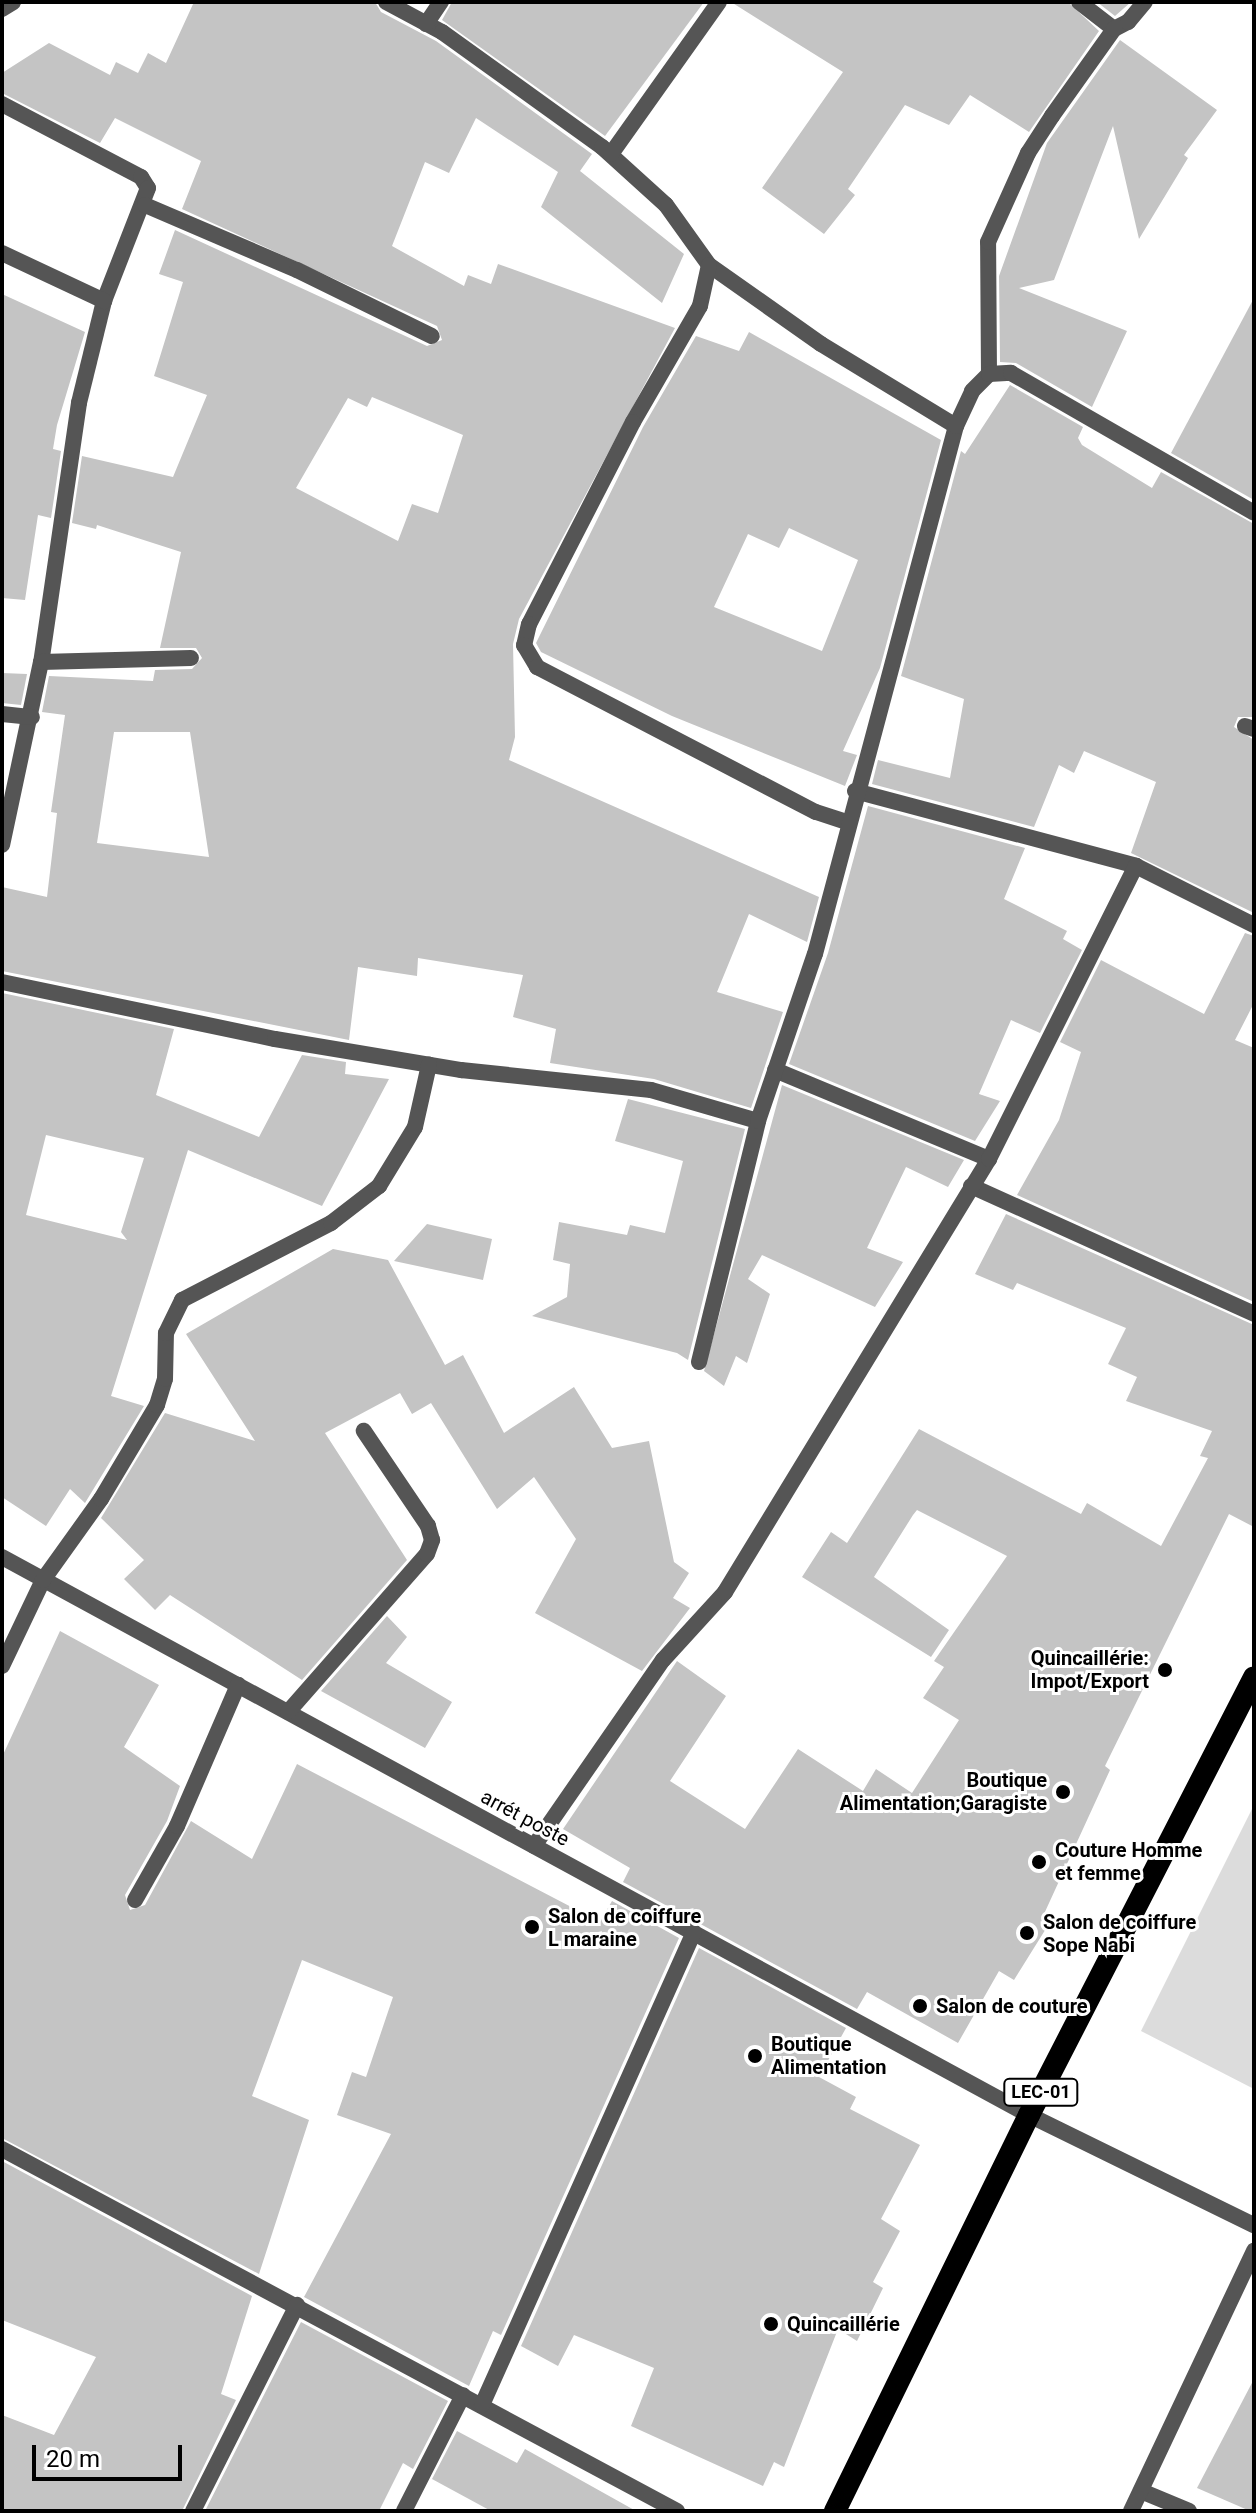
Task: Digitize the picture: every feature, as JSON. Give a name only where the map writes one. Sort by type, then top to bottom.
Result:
[{"type":"highway","name":"LEC-01","points":[[835,2511],[1029,2115],[1254,1677]]},
{"type":"street","points":[[2,9],[13,2]]},
{"type":"street","points":[[386,2],[426,24],[611,154],[666,205],[709,265],[821,344],[956,426]]},
{"type":"street","points":[[426,24],[441,2]]},
{"type":"street","points":[[611,154],[719,2]]},
{"type":"street","points":[[1079,2],[1114,29]]},
{"type":"street","points":[[989,374],[988,242],[1028,153],[1114,29],[1128,22],[1145,2]]},
{"type":"street","points":[[2,104],[141,177],[148,188],[145,205],[104,301],[79,403],[32,717],[2,845]]},
{"type":"street","points":[[145,205],[297,270],[432,336]]},
{"type":"street","points":[[2,253],[104,301]]},
{"type":"street","points":[[709,265],[700,306],[633,422],[524,645],[537,667],[816,812],[849,823]]},
{"type":"street","points":[[699,1362],[758,1121],[815,954],[855,791],[956,426],[972,391],[989,374],[1011,373],[1254,513]]},
{"type":"street","points":[[41,662],[191,658]]},
{"type":"street","points":[[2,714],[32,717]]},
{"type":"street","points":[[855,791],[1136,866],[1254,925]]},
{"type":"street","points":[[534,1846],[677,1640],[725,1592],[989,1159],[1136,866]]},
{"type":"street","points":[[2,982],[275,1039],[429,1065],[651,1090],[758,1121]]},
{"type":"street","points":[[2,1666],[43,1580],[101,1499],[157,1405],[165,1379],[166,1333],[182,1300],[331,1223],[379,1186],[415,1127],[429,1065]]},
{"type":"street","points":[[775,1070],[989,1159]]},
{"type":"street","points":[[971,1186],[1254,1314]]},
{"type":"street","points":[[288,1712],[427,1554],[432,1540],[428,1526],[364,1431]]},
{"type":"street","name":"arrét poste","points":[[2,1557],[1029,2115],[1254,2225]]},
{"type":"street","points":[[135,1900],[177,1826],[238,1685]]},
{"type":"street","points":[[482,2405],[694,1932]]},
{"type":"street","points":[[2,2149],[677,2511]]},
{"type":"street","points":[[1131,2511],[1254,2251]]},
{"type":"street","points":[[193,2511],[297,2305]]},
{"type":"street","points":[[404,2511],[463,2395]]},
{"type":"street","points":[[1141,2491],[1189,2511]]},
{"type":"shaded area","points":[[1254,1805],[1254,2089],[1141,2031]]},
{"type":"building","points":[[194,2],[375,2],[381,12],[436,41],[592,154],[580,171],[684,254],[662,303],[541,207],[558,172],[476,118],[449,173],[425,162],[392,246],[464,286],[468,275],[491,284],[498,264],[675,328],[519,619],[513,644],[515,737],[509,760],[819,897],[807,942],[749,914],[717,992],[783,1012],[751,1108],[654,1079],[550,1063],[556,1029],[513,1017],[523,975],[418,958],[417,976],[358,967],[349,1040],[2,971],[2,887],[47,897],[57,813],[51,812],[65,715],[42,712],[49,676],[153,681],[155,670],[192,669],[202,658],[196,648],[160,648],[181,552],[97,525],[96,529],[72,523],[82,456],[173,477],[207,395],[154,376],[183,282],[159,274],[175,230],[427,346],[442,340],[437,326],[182,209],[201,161],[115,118],[100,143],[2,93],[2,73],[49,43],[110,75],[116,62],[138,73],[148,53],[166,63]],"holes":[[[372,397],[463,435],[438,513],[412,504],[398,541],[296,488],[348,398],[367,407]],[[114,732],[190,732],[209,857],[97,843]]]},
{"type":"building","points":[[452,2],[704,2],[605,136],[442,20]]},
{"type":"building","points":[[731,2],[1068,2],[1099,31],[1029,132],[970,95],[949,125],[905,105],[848,189],[855,195],[824,234],[762,188],[843,72]]},
{"type":"building","points":[[1097,2],[1131,2],[1115,16]]},
{"type":"building","points":[[1120,40],[1217,110],[1184,155],[1188,158],[1139,239],[1113,126],[1054,280],[1019,288],[1127,331],[1092,407],[1016,363],[1000,362],[999,276],[1047,143]]},
{"type":"building","points":[[2,294],[85,332],[57,425],[53,449],[61,451],[51,518],[38,515],[25,600],[2,598]]},
{"type":"building","points":[[1254,298],[1254,500],[1171,453]]},
{"type":"building","points":[[749,332],[941,440],[880,668],[843,751],[857,755],[845,786],[672,716],[541,652],[536,643],[643,427],[696,336],[739,351]],"holes":[[[789,528],[858,560],[822,651],[714,607],[748,534],[779,548]]]},
{"type":"building","points":[[1010,385],[1083,427],[1078,438],[1082,445],[1152,488],[1161,472],[1254,524],[1254,717],[1238,717],[1234,727],[1254,740],[1254,913],[1131,853],[1156,782],[1084,751],[1074,773],[1059,765],[1034,827],[872,784],[878,760],[950,778],[964,699],[901,676],[961,451],[965,454]]},
{"type":"building","points":[[2,673],[27,674],[21,705],[2,703]]},
{"type":"building","points":[[868,806],[1025,848],[1004,899],[1067,931],[1063,939],[1082,950],[1040,1033],[1011,1020],[979,1094],[1000,1101],[975,1141],[789,1064],[828,953]]},
{"type":"building","points":[[1245,933],[1254,936],[1254,1003],[1235,1040],[1254,1048],[1254,1302],[1017,1195],[1059,1120],[1081,1052],[1060,1042],[1101,960],[1204,1014]]},
{"type":"building","points":[[2,993],[174,1029],[156,1095],[259,1137],[302,1055],[346,1062],[345,1074],[389,1079],[322,1206],[188,1150],[111,1396],[144,1406],[85,1503],[70,1489],[46,1526],[2,1497]],"holes":[[[46,1135],[144,1158],[121,1232],[127,1240],[26,1215]]]},
{"type":"building","points":[[782,1085],[964,1160],[948,1187],[906,1167],[867,1248],[903,1262],[875,1307],[762,1255],[748,1279],[770,1294],[747,1363],[736,1356],[724,1386],[704,1371]]},
{"type":"building","points":[[628,1099],[745,1129],[688,1360],[677,1353],[532,1316],[567,1297],[570,1264],[553,1260],[559,1222],[627,1235],[630,1225],[665,1233],[683,1161],[615,1141]]},
{"type":"building","points":[[1006,1214],[1254,1325],[1254,1527],[1229,1514],[1105,1766],[1110,1770],[1044,1914],[1052,1919],[1014,1980],[999,1971],[958,2043],[867,1992],[857,2009],[623,1882],[630,1868],[563,1829],[677,1661],[726,1696],[670,1781],[745,1829],[798,1749],[863,1791],[876,1769],[912,1793],[959,1720],[923,1698],[944,1667],[934,1661],[1007,1556],[917,1510],[913,1515],[874,1577],[949,1630],[931,1657],[802,1577],[831,1532],[847,1543],[919,1429],[1081,1514],[1087,1503],[1161,1546],[1208,1458],[1200,1456],[1212,1431],[1126,1401],[1137,1377],[1108,1364],[1126,1328],[1017,1283],[1013,1290],[975,1274]]},
{"type":"building","points":[[427,1224],[492,1239],[483,1280],[394,1261]]},
{"type":"building","points":[[333,1249],[388,1260],[445,1365],[463,1355],[504,1433],[574,1387],[612,1448],[649,1441],[674,1562],[689,1573],[673,1598],[690,1608],[642,1671],[535,1613],[576,1539],[534,1477],[497,1509],[431,1403],[412,1414],[400,1393],[325,1433],[407,1560],[302,1680],[170,1595],[155,1610],[124,1579],[144,1560],[101,1518],[165,1413],[255,1441],[186,1334]]},
{"type":"building","points":[[387,1616],[407,1637],[386,1663],[452,1702],[425,1748],[321,1691]]},
{"type":"building","points":[[60,1631],[159,1685],[124,1747],[180,1786],[167,1821],[125,1895],[130,1910],[145,1905],[191,1821],[252,1859],[297,1764],[600,1922],[612,1901],[679,1938],[501,2335],[493,2331],[469,2386],[304,2297],[391,2134],[337,2115],[352,2072],[366,2077],[393,1997],[302,1960],[252,2096],[309,2120],[259,2274],[2,2138],[2,1757]]},
{"type":"building","points":[[699,1948],[846,2028],[819,2077],[856,2097],[850,2109],[920,2145],[881,2219],[900,2231],[873,2282],[883,2288],[857,2341],[838,2329],[784,2467],[774,2462],[763,2486],[631,2426],[654,2368],[574,2335],[558,2366],[521,2346]]},
{"type":"building","points":[[2,2161],[252,2296],[221,2394],[236,2400],[182,2511],[2,2511],[2,2415],[54,2435],[96,2357],[2,2320]]},
{"type":"building","points":[[301,2322],[448,2401],[413,2469],[403,2463],[379,2511],[205,2511]]},
{"type":"building","points":[[1254,2379],[1254,2511],[1250,2511],[1197,2488]]},
{"type":"building","points":[[457,2431],[517,2463],[525,2449],[636,2511],[491,2511],[432,2479]]},
{"type":"place","name":"Quincaillérie: Impot/Export","points":[[1165,1670]]},
{"type":"place","name":"Boutique Alimentation;Garagiste","points":[[1063,1792]]},
{"type":"place","name":"Couture Homme et femme","points":[[1039,1862]]},
{"type":"place","name":"Salon de coiffure L maraine","points":[[532,1927]]},
{"type":"place","name":"Salon de coiffure Sope Nabi","points":[[1027,1933]]},
{"type":"place","name":"Salon de couture","points":[[920,2006]]},
{"type":"place","name":"Boutique Alimentation","points":[[755,2056]]},
{"type":"place","name":"Quincaillérie","points":[[771,2324]]}]
